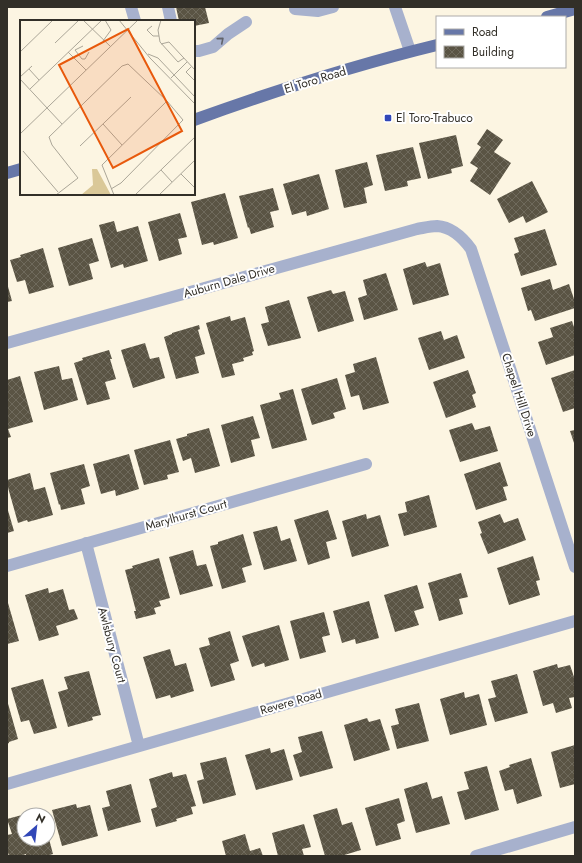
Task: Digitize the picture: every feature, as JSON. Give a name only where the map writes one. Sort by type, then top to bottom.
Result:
[{"type":"main road","points":[[550,16],[575,9]]},
{"type":"main road","name":"El Toro Road","points":[[195,120],[280,90],[436,45]]},
{"type":"main road","points":[[7,173],[20,169]]},
{"type":"street","points":[[131,7],[135,20]]},
{"type":"street","points":[[168,7],[171,20]]},
{"type":"street","points":[[295,9],[318,11],[333,7]]},
{"type":"street","points":[[395,7],[410,52]]},
{"type":"street","points":[[195,51],[213,47],[228,34],[246,22]]},
{"type":"street","name":"Auburn Dale Drive","points":[[7,343],[417,229],[437,226],[452,230]]},
{"type":"street","name":"Chapel Hill Drive","points":[[452,230],[466,241],[471,249],[575,567]]},
{"type":"street","name":"Marylhurst Court","points":[[7,566],[366,464]]},
{"type":"street","name":"Awlsbury Court","points":[[86,544],[139,746]]},
{"type":"street","name":"Revere Road","points":[[7,784],[575,621]]},
{"type":"street","points":[[476,856],[575,827]]},
{"type":"building","points":[[176,7],[205,7],[209,23],[195,26],[195,20],[179,20]]},
{"type":"building","points":[[487,129],[503,140],[494,152],[511,163],[490,195],[470,181],[478,168],[470,163],[481,147],[477,144]]},
{"type":"building","points":[[456,135],[463,166],[451,169],[452,173],[428,179],[419,143]]},
{"type":"building","points":[[413,147],[421,178],[407,181],[408,186],[385,191],[376,155]]},
{"type":"building","points":[[367,162],[373,185],[364,188],[367,203],[344,208],[335,170]]},
{"type":"building","points":[[319,174],[329,209],[307,216],[306,211],[292,215],[283,184]]},
{"type":"building","points":[[532,181],[548,212],[526,223],[523,216],[509,223],[497,199]]},
{"type":"building","points":[[273,188],[279,210],[270,212],[274,227],[251,234],[239,196]]},
{"type":"building","points":[[225,193],[238,238],[214,245],[213,242],[202,245],[191,202]]},
{"type":"building","points":[[180,213],[187,237],[178,239],[182,254],[159,261],[148,222]]},
{"type":"building","points":[[114,221],[117,232],[138,226],[148,261],[124,268],[123,264],[111,268],[99,225]]},
{"type":"building","points":[[545,229],[557,265],[521,276],[514,254],[519,252],[514,238]]},
{"type":"building","points":[[92,238],[99,261],[89,264],[93,279],[69,286],[58,248]]},
{"type":"building","points":[[43,248],[54,287],[29,294],[25,280],[17,282],[10,260],[21,257],[20,255]]},
{"type":"building","points":[[425,262],[427,267],[440,263],[449,295],[413,305],[403,269]]},
{"type":"building","points":[[386,273],[398,310],[364,320],[358,298],[367,295],[363,280]]},
{"type":"building","points":[[550,279],[553,290],[569,284],[575,302],[575,308],[535,321],[531,310],[528,311],[521,288]]},
{"type":"building","points":[[7,283],[12,301],[7,302]]},
{"type":"building","points":[[331,290],[333,294],[345,291],[354,321],[318,332],[307,297]]},
{"type":"building","points":[[289,300],[301,338],[268,346],[261,324],[269,322],[265,307]]},
{"type":"building","points":[[230,316],[231,321],[245,317],[254,351],[252,352],[253,355],[243,358],[244,361],[232,364],[235,375],[222,378],[206,323]]},
{"type":"building","points":[[572,321],[575,330],[575,355],[546,365],[538,342],[553,337],[550,328]]},
{"type":"building","points":[[199,325],[200,329],[198,330],[205,354],[195,357],[199,373],[176,379],[164,337]]},
{"type":"building","points":[[441,331],[444,340],[457,335],[465,358],[429,370],[418,338]]},
{"type":"building","points":[[145,343],[150,359],[159,357],[165,378],[133,388],[121,350]]},
{"type":"building","points":[[109,350],[116,379],[105,382],[110,399],[87,405],[74,363],[83,360],[82,358]]},
{"type":"building","points":[[376,357],[389,403],[363,410],[359,395],[351,397],[345,375],[355,372],[353,364]]},
{"type":"building","points":[[59,366],[62,380],[72,378],[78,400],[44,410],[34,372]]},
{"type":"building","points":[[468,370],[476,393],[472,395],[476,407],[446,418],[433,382]]},
{"type":"building","points":[[575,370],[575,408],[563,412],[551,378]]},
{"type":"building","points":[[20,376],[33,422],[8,429],[11,437],[7,438],[7,380]]},
{"type":"building","points":[[337,378],[346,409],[333,413],[335,418],[312,425],[301,389]]},
{"type":"building","points":[[293,389],[307,440],[272,449],[260,405],[281,399],[279,393]]},
{"type":"building","points":[[253,416],[260,438],[251,440],[255,456],[231,463],[221,425]]},
{"type":"building","points":[[472,423],[475,430],[490,426],[498,451],[460,462],[449,430]]},
{"type":"building","points":[[209,428],[220,466],[195,473],[191,458],[183,461],[176,439],[187,436],[187,434]]},
{"type":"building","points":[[575,430],[575,446],[570,431]]},
{"type":"building","points":[[170,440],[179,472],[167,475],[168,479],[144,485],[134,450]]},
{"type":"building","points":[[129,454],[139,489],[116,496],[115,490],[101,494],[93,464]]},
{"type":"building","points":[[500,462],[508,486],[503,487],[507,500],[476,510],[464,474]]},
{"type":"building","points":[[84,464],[90,486],[81,489],[85,504],[61,510],[50,473]]},
{"type":"building","points":[[30,473],[34,490],[45,487],[53,515],[28,522],[27,520],[18,523],[7,480]]},
{"type":"building","points":[[429,495],[437,527],[404,536],[398,514],[407,512],[405,502]]},
{"type":"building","points":[[7,507],[14,531],[7,533]]},
{"type":"building","points":[[328,510],[337,539],[326,542],[330,558],[308,565],[294,520]]},
{"type":"building","points":[[366,514],[367,519],[380,515],[389,546],[352,557],[342,521]]},
{"type":"building","points":[[500,514],[504,523],[518,518],[526,540],[488,554],[480,534],[482,533],[478,522]]},
{"type":"building","points":[[277,526],[281,541],[290,538],[297,561],[264,570],[253,532]]},
{"type":"building","points":[[243,534],[252,565],[242,568],[246,582],[222,589],[210,546]]},
{"type":"building","points":[[193,550],[197,566],[206,564],[213,586],[180,595],[169,557]]},
{"type":"building","points":[[533,556],[540,580],[536,581],[540,595],[509,605],[497,568]]},
{"type":"building","points":[[159,558],[170,598],[159,601],[161,606],[154,608],[156,614],[136,619],[134,611],[136,611],[125,570],[133,568],[132,566]]},
{"type":"building","points":[[461,573],[468,597],[459,599],[463,614],[439,621],[428,583]]},
{"type":"building","points":[[417,585],[424,608],[414,611],[419,625],[395,632],[384,595]]},
{"type":"building","points":[[48,588],[49,593],[63,589],[69,610],[74,609],[78,619],[56,626],[59,635],[39,641],[25,595]]},
{"type":"building","points":[[369,601],[379,638],[356,644],[355,639],[342,643],[333,611]]},
{"type":"building","points":[[7,603],[19,641],[7,644]]},
{"type":"building","points":[[324,612],[330,635],[322,637],[326,652],[300,659],[290,621]]},
{"type":"building","points":[[279,625],[289,660],[265,667],[264,663],[252,667],[242,636]]},
{"type":"building","points":[[230,631],[239,661],[230,664],[235,680],[211,687],[199,648],[210,645],[208,638]]},
{"type":"building","points":[[170,649],[175,666],[186,663],[194,691],[171,698],[170,695],[156,699],[143,657]]},
{"type":"building","points":[[557,664],[558,668],[570,665],[575,680],[575,697],[569,698],[572,708],[556,713],[553,703],[543,706],[533,671]]},
{"type":"building","points":[[89,671],[101,715],[92,717],[93,720],[68,727],[58,692],[68,689],[64,677]]},
{"type":"building","points":[[517,674],[528,713],[495,722],[488,699],[496,697],[491,681]]},
{"type":"building","points":[[43,679],[57,728],[34,734],[29,720],[21,722],[11,688]]},
{"type":"building","points":[[464,692],[465,698],[479,694],[487,725],[450,735],[440,699]]},
{"type":"building","points":[[7,700],[18,739],[7,744]]},
{"type":"building","points":[[419,703],[429,741],[397,749],[391,726],[399,724],[395,709]]},
{"type":"building","points":[[367,718],[369,722],[380,719],[390,750],[354,761],[344,725]]},
{"type":"building","points":[[322,731],[333,768],[300,777],[293,755],[302,752],[298,737]]},
{"type":"building","points":[[575,745],[575,784],[560,788],[551,752]]},
{"type":"building","points":[[270,748],[271,753],[284,749],[293,780],[256,790],[245,755]]},
{"type":"building","points":[[226,757],[236,795],[203,804],[197,781],[204,779],[200,763]]},
{"type":"building","points":[[531,758],[542,796],[517,804],[513,789],[505,791],[499,771],[510,767],[509,765]]},
{"type":"building","points":[[487,766],[499,810],[465,820],[457,792],[469,789],[464,772]]},
{"type":"building","points":[[172,772],[173,777],[186,774],[196,806],[191,807],[193,814],[176,819],[177,821],[156,827],[151,809],[157,807],[149,779]]},
{"type":"building","points":[[427,782],[432,799],[442,796],[450,824],[416,833],[404,789]]},
{"type":"building","points":[[131,784],[141,822],[108,831],[102,808],[110,806],[106,791]]},
{"type":"building","points":[[399,798],[405,821],[397,824],[401,839],[376,846],[365,808]]},
{"type":"building","points":[[76,804],[77,808],[90,805],[98,836],[62,846],[56,824],[56,809]]},
{"type":"building","points":[[337,808],[342,825],[352,822],[361,850],[341,856],[325,856],[313,815]]},
{"type":"building","points":[[16,817],[16,847],[51,847],[53,854],[46,856],[26,856],[26,854],[20,856],[9,856],[7,849],[7,835],[12,834],[7,819]]},
{"type":"building","points":[[304,824],[311,847],[302,849],[304,856],[278,856],[272,833]]},
{"type":"building","points":[[245,834],[250,851],[260,848],[263,856],[226,856],[222,841]]},
{"type":"place","name":"El Toro-Trabuco","points":[[388,118]]}]
